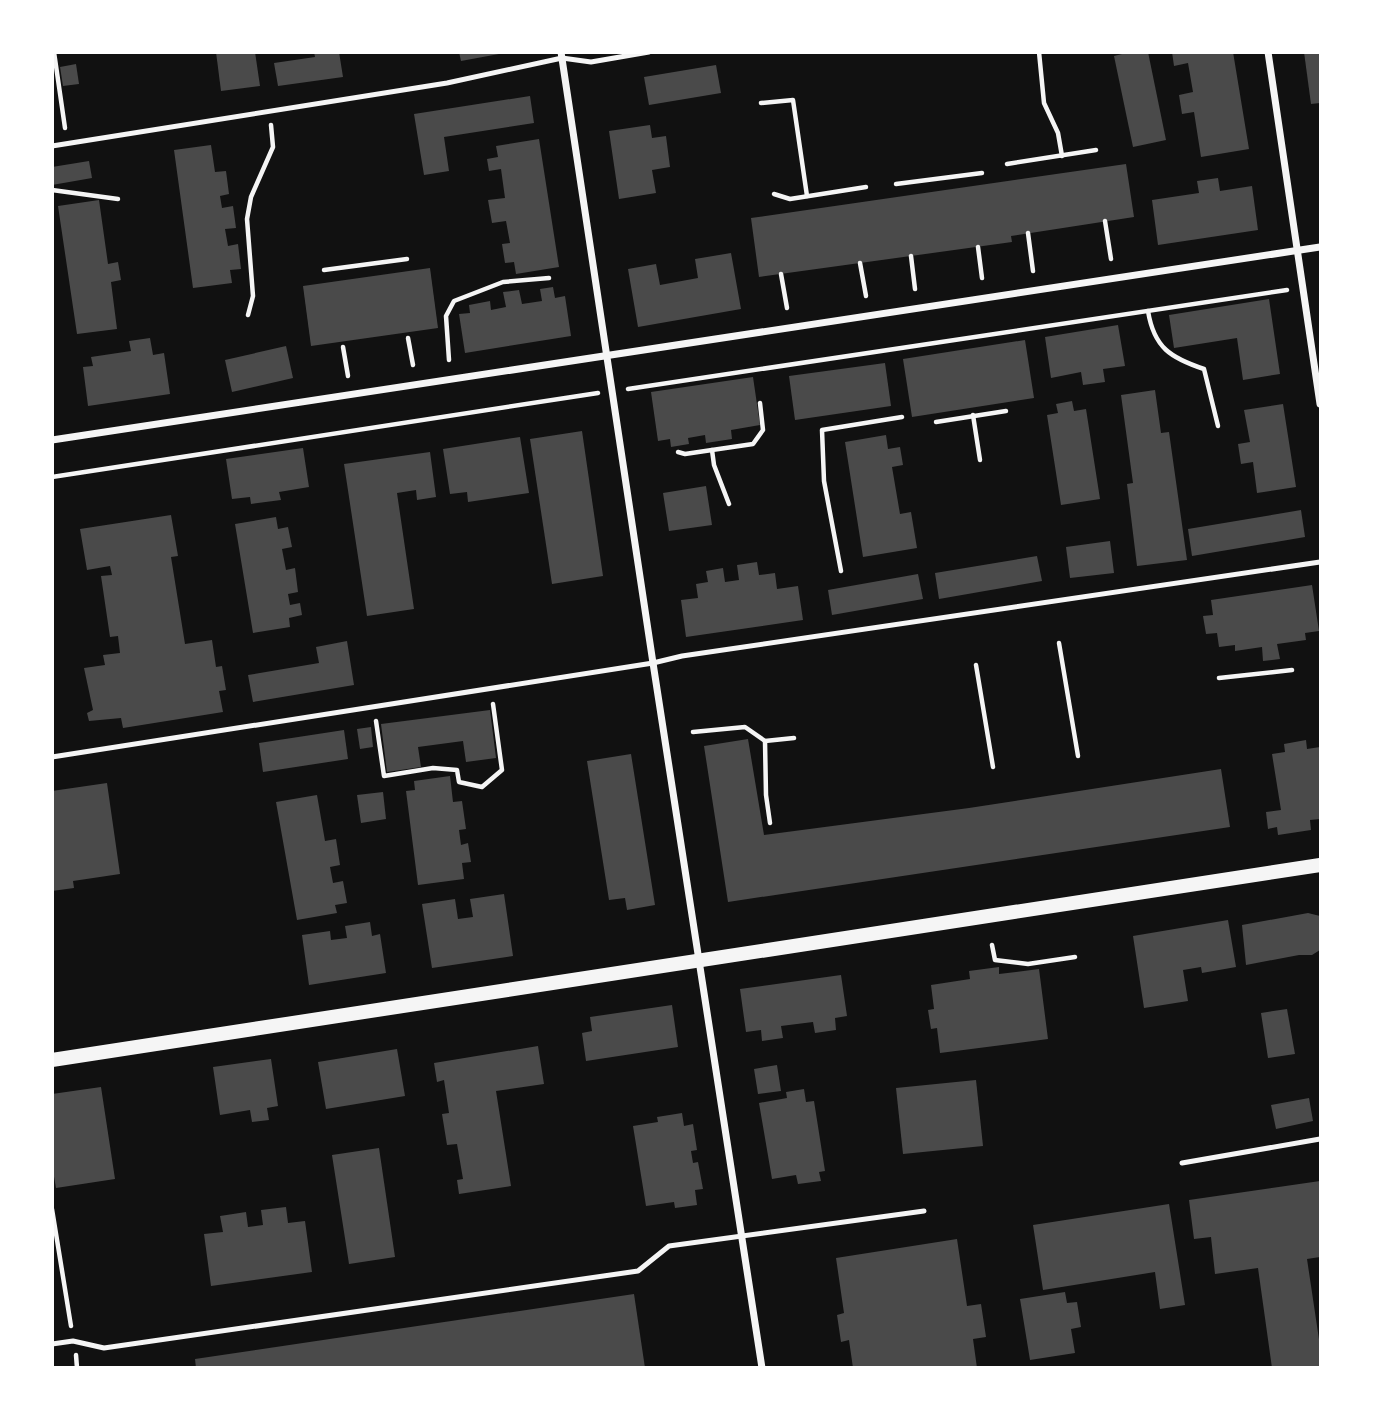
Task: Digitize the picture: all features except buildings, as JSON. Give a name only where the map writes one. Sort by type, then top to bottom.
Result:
[{"type":"main road","points":[[52,1060],[1321,865]]},
{"type":"street","points":[[1268,52],[1321,404]]},
{"type":"street","points":[[562,55],[762,1367]]},
{"type":"street","points":[[52,440],[1321,247]]},
{"type":"lane","points":[[52,146],[447,83],[562,55],[591,62],[649,52]]},
{"type":"lane","points":[[52,757],[710,652],[1321,562]]},
{"type":"lane","points":[[1182,1163],[1321,1139]]},
{"type":"lane","points":[[52,1344],[73,1341],[104,1348],[638,1271],[669,1246],[924,1211]]},
{"type":"path","points":[[54,52],[67,144]]},
{"type":"path","points":[[1039,52],[1044,103],[1058,133],[1062,156]]},
{"type":"path","points":[[761,103],[793,100],[807,197]]},
{"type":"path","points":[[248,316],[253,296],[247,219],[251,197],[273,147],[270,110]]},
{"type":"path","points":[[1007,164],[1096,150]]},
{"type":"path","points":[[896,184],[982,173]]},
{"type":"path","points":[[774,194],[790,199],[866,187]]},
{"type":"path","points":[[52,190],[118,199]]},
{"type":"path","points":[[1105,221],[1111,259]]},
{"type":"path","points":[[1028,233],[1033,271]]},
{"type":"path","points":[[978,247],[982,278]]},
{"type":"path","points":[[911,256],[915,289]]},
{"type":"path","points":[[324,270],[407,260]]},
{"type":"path","points":[[860,263],[866,296]]},
{"type":"path","points":[[782,274],[787,308]]},
{"type":"path","points":[[449,360],[446,316],[454,301],[503,282],[548,278]]},
{"type":"path","points":[[52,477],[1303,288]]},
{"type":"path","points":[[1148,311],[1150,328],[1160,347],[1180,361],[1204,369],[1218,426]]},
{"type":"path","points":[[408,338],[413,366]]},
{"type":"path","points":[[343,347],[348,376]]},
{"type":"path","points":[[678,452],[685,454],[752,443],[763,430],[760,403]]},
{"type":"path","points":[[936,422],[1006,411]]},
{"type":"path","points":[[973,415],[980,460]]},
{"type":"path","points":[[841,571],[824,481],[822,430],[902,418]]},
{"type":"path","points":[[712,450],[714,465],[729,504]]},
{"type":"path","points":[[1059,643],[1078,756]]},
{"type":"path","points":[[976,664],[993,767]]},
{"type":"path","points":[[1219,678],[1292,670]]},
{"type":"path","points":[[374,706],[384,776],[433,768],[457,770],[460,782],[482,787],[502,770],[490,688]]},
{"type":"path","points":[[693,732],[746,727],[765,741],[794,738]]},
{"type":"path","points":[[765,741],[766,795],[770,823]]},
{"type":"path","points":[[992,945],[995,960],[1028,964],[1075,957]]},
{"type":"path","points":[[52,1209],[78,1367]]}]
